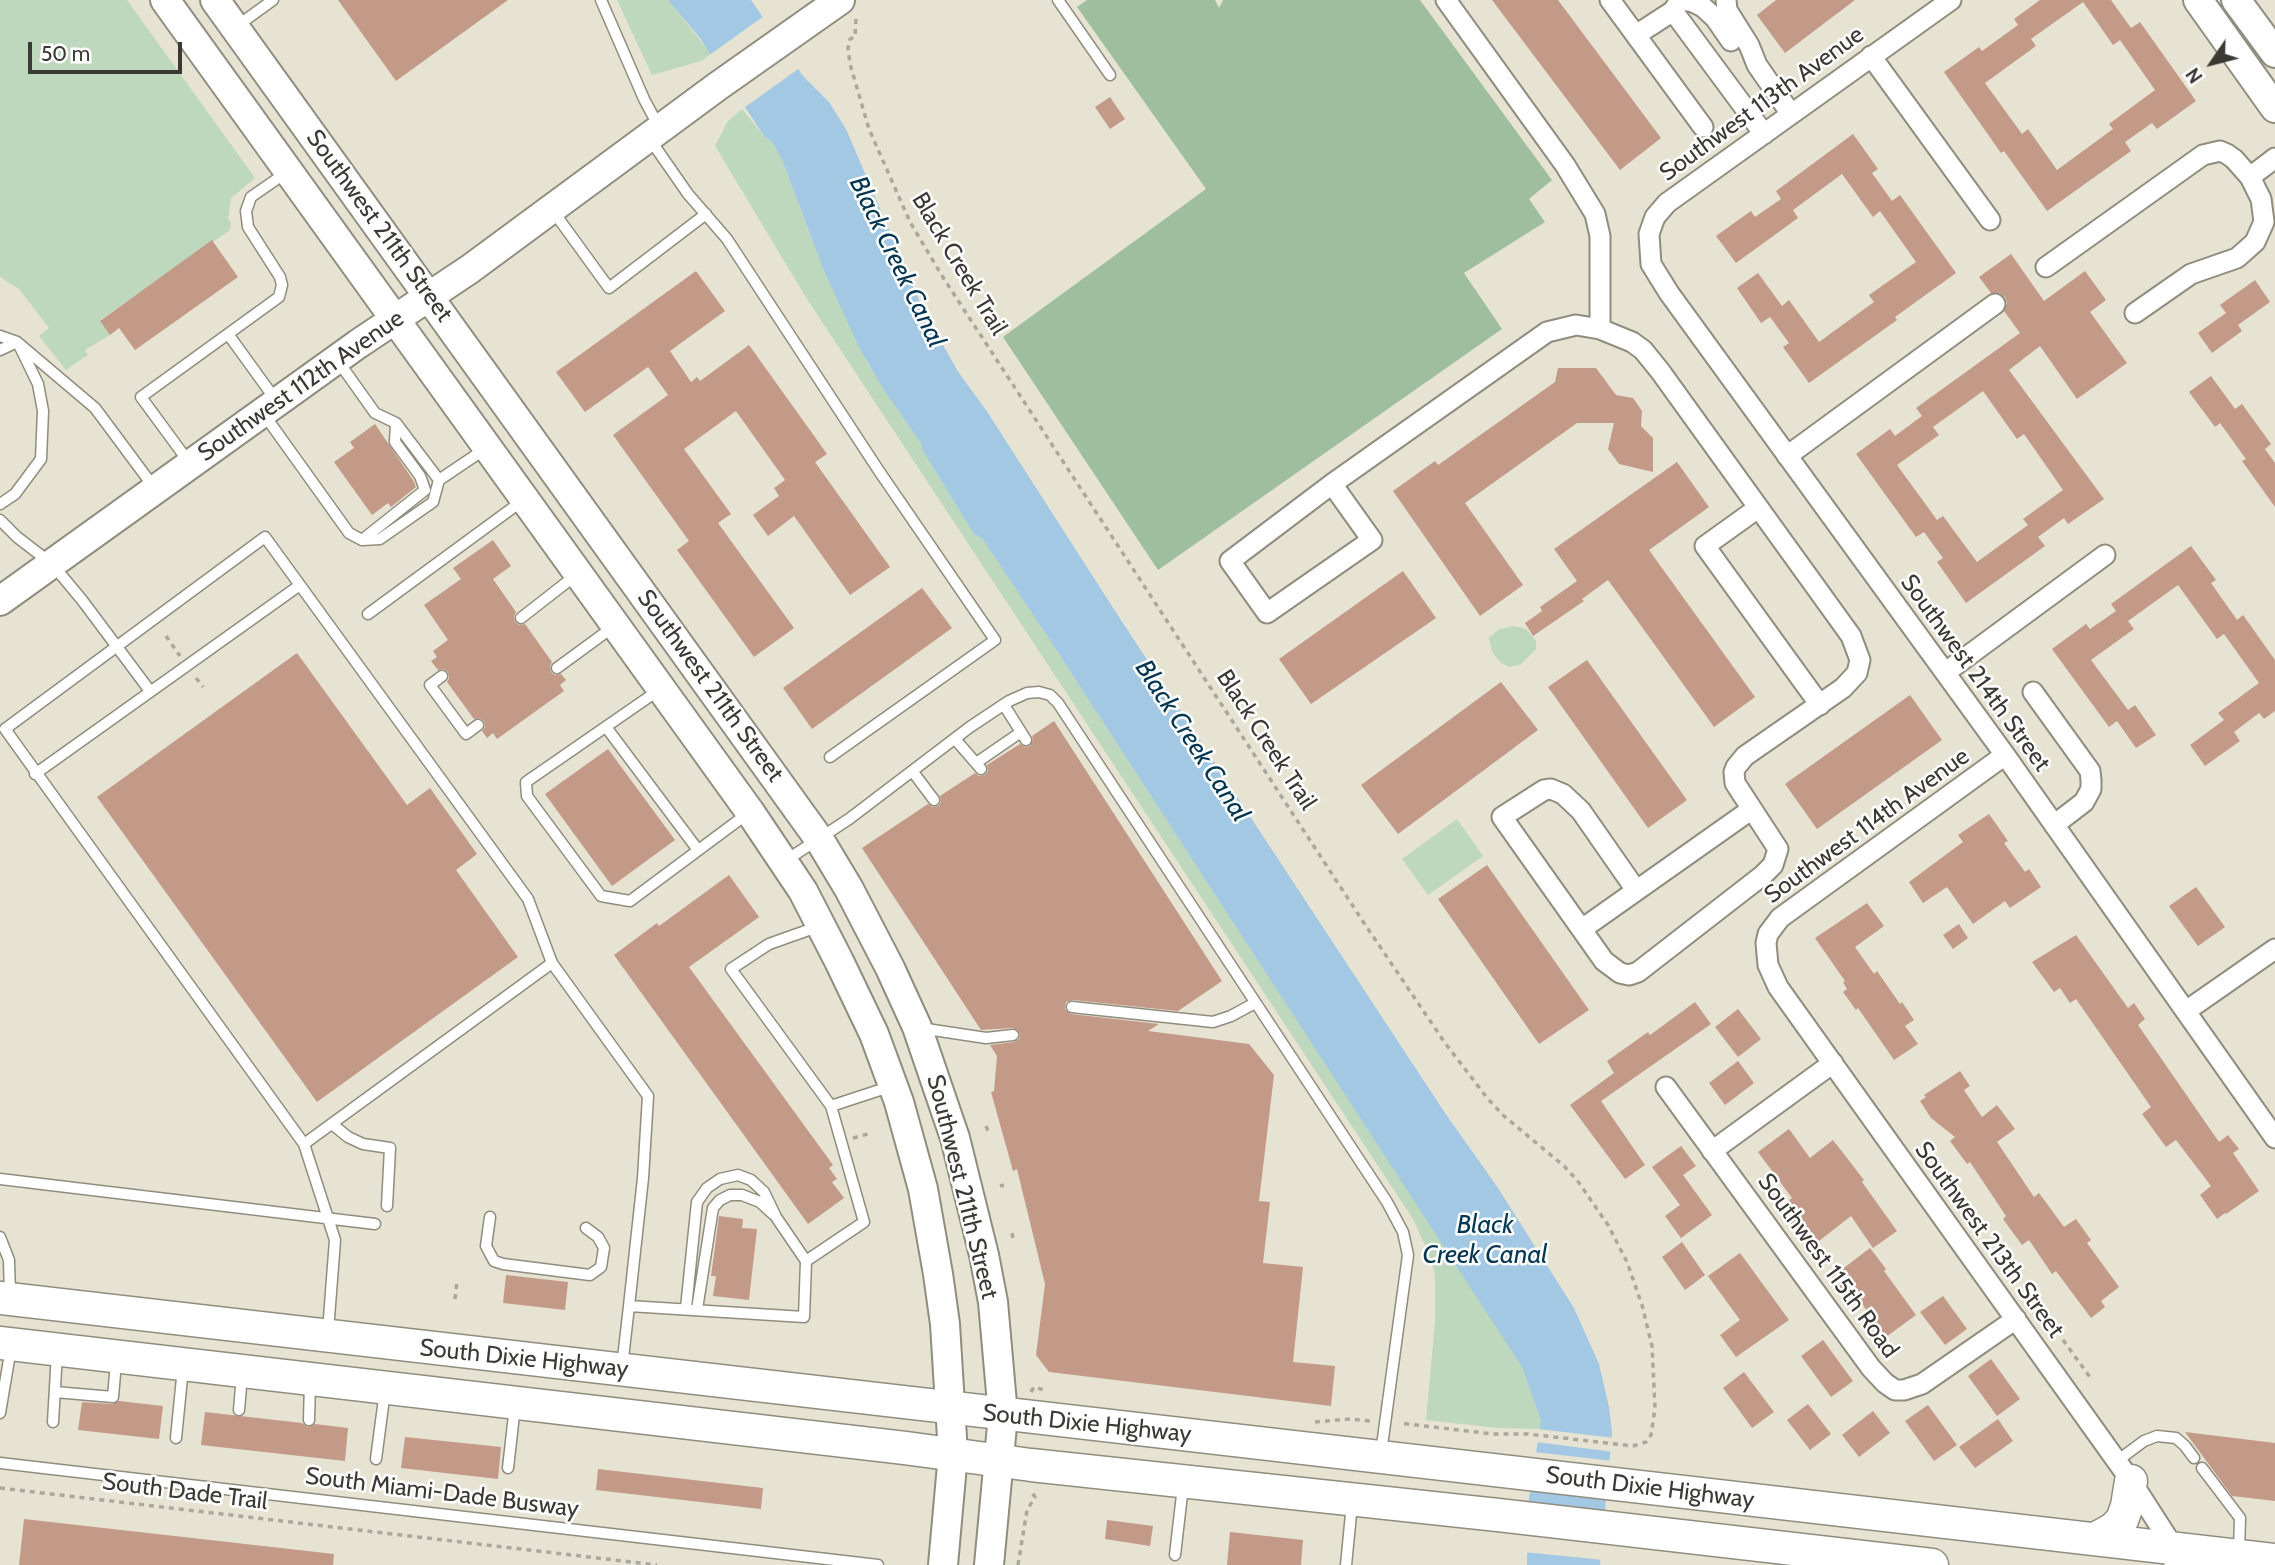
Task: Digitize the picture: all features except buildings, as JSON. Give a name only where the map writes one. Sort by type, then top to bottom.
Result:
[{"type":"highway","name":"South Dixie Highway","points":[[3,1303],[72,1306],[2095,1539],[2174,1557],[2239,1556]]},
{"type":"highway","points":[[9,1344],[49,1314],[72,1306]]},
{"type":"highway","name":"South Dixie Highway","points":[[9,1344],[1000,1461],[1932,1565]]},
{"type":"highway","points":[[2095,1539],[2113,1529],[2122,1520],[2127,1506],[2124,1471]]},
{"type":"highway","points":[[2239,1556],[2275,1560]]},
{"type":"main road","name":"Southwest 211th Street","points":[[166,0],[750,812],[784,862],[821,925],[869,1024],[893,1086],[916,1159],[932,1236],[945,1324],[953,1454],[943,1565]]},
{"type":"main road","name":"Southwest 211th Street","points":[[215,0],[819,839],[861,911],[917,1027],[955,1138],[984,1255],[998,1341],[1003,1415],[989,1565]]},
{"type":"main road","points":[[2198,0],[2275,108]]},
{"type":"main road","points":[[2236,0],[2275,53]]},
{"type":"main road","name":"Southwest 112th Avenue","points":[[0,601],[337,359],[552,209],[718,86],[790,36],[847,8]]},
{"type":"street","points":[[1446,0],[1564,165],[1595,214],[1601,236],[1600,329]]},
{"type":"street","points":[[1610,0],[1703,127]]},
{"type":"street","points":[[1726,0],[1727,10],[1749,45],[1757,65],[1791,114]]},
{"type":"street","name":"Southwest 113th Avenue","points":[[1649,234],[1655,217],[1667,203],[1951,0]]},
{"type":"street","points":[[1636,35],[1678,4],[1703,7],[1715,18],[1739,52],[1757,65]]},
{"type":"street","points":[[1678,4],[1764,134]]},
{"type":"street","points":[[1871,56],[1990,220]]},
{"type":"street","points":[[2046,267],[2203,155],[2220,151],[2227,154],[2250,177],[2261,199],[2264,222],[2255,242],[2237,258],[2191,274],[2135,313]]},
{"type":"street","points":[[2250,177],[2275,158]]},
{"type":"street","name":"Southwest 214th Street","points":[[1649,234],[1649,255],[1655,273],[2006,755],[2275,1138]]},
{"type":"street","points":[[1787,456],[1995,304]]},
{"type":"street","points":[[1332,484],[1372,540],[1268,613],[1230,561],[1332,484],[1547,332],[1576,325],[1600,329],[1621,336],[1643,350],[1851,636],[1859,653],[1860,667],[1843,688],[1745,756],[1735,766],[1735,783],[1777,849],[1773,865],[1638,972],[1629,975],[1613,970],[1604,961],[1502,817],[1544,790],[1551,789],[1563,794],[1581,811],[1636,890]]},
{"type":"street","points":[[1758,508],[1705,546],[1820,705]]},
{"type":"street","points":[[1946,672],[2105,555]]},
{"type":"street","points":[[2033,692],[2090,771],[2091,789],[2084,802],[2054,825]]},
{"type":"street","name":"Southwest 114th Avenue","points":[[1766,943],[1774,925],[1786,912],[2006,755]]},
{"type":"street","points":[[1581,929],[1752,809]]},
{"type":"street","name":"Southwest 213th Street","points":[[1766,943],[1768,965],[1778,987],[2124,1471],[2174,1557]]},
{"type":"street","points":[[2186,1011],[2275,949]]},
{"type":"street","points":[[1712,1151],[1833,1063]]},
{"type":"street","name":"Southwest 115th Road","points":[[1666,1087],[1871,1368],[1895,1390],[1922,1384],[2015,1319]]},
{"type":"lane","points":[[235,27],[273,0]]},
{"type":"lane","points":[[601,0],[644,99],[655,134],[688,194],[735,250],[879,471],[995,640],[831,757]]},
{"type":"lane","points":[[1058,0],[1110,75]]},
{"type":"lane","points":[[190,464],[141,397],[279,298],[282,285],[280,276],[248,227],[246,211],[251,197],[288,171]]},
{"type":"lane","points":[[552,209],[610,288],[706,214]]},
{"type":"lane","points":[[228,334],[349,533],[362,540],[380,539],[433,502],[439,480],[488,447]]},
{"type":"lane","points":[[0,338],[17,342],[95,408],[156,489]]},
{"type":"lane","points":[[0,348],[17,342]]},
{"type":"lane","points":[[0,504],[15,494],[41,459],[43,411],[38,384],[17,342]]},
{"type":"lane","points":[[337,359],[375,413],[396,423],[439,480]]},
{"type":"lane","points":[[362,540],[425,491],[420,476],[395,442],[396,423]]},
{"type":"lane","points":[[368,614],[525,498]]},
{"type":"lane","points":[[0,520],[52,564],[118,646],[150,691]]},
{"type":"lane","points":[[327,1336],[335,1240],[304,1144],[5,729],[265,537],[528,899],[552,963],[648,1096],[643,1178],[621,1370]]},
{"type":"lane","points":[[521,618],[579,573]]},
{"type":"lane","points":[[35,774],[300,584]]},
{"type":"lane","points":[[557,668],[617,625]]},
{"type":"lane","points":[[442,676],[430,685],[466,734],[478,725]]},
{"type":"lane","points":[[661,688],[526,782],[527,796],[601,896],[630,901],[750,812]]},
{"type":"lane","points":[[784,862],[1004,705],[1027,693],[1050,695],[1065,711],[1387,1202],[1406,1240],[1408,1255],[1381,1456]]},
{"type":"lane","points":[[955,739],[978,766],[1024,736],[1004,705]]},
{"type":"lane","points":[[606,727],[698,850]]},
{"type":"lane","points":[[913,772],[934,800]]},
{"type":"lane","points":[[806,1261],[864,1222],[831,1106],[731,970],[769,944],[821,925]]},
{"type":"lane","points":[[304,1144],[552,963]]},
{"type":"lane","points":[[1072,1007],[1213,1022],[1255,1003]]},
{"type":"lane","points":[[917,1027],[986,1038],[1013,1035]]},
{"type":"lane","points":[[831,1106],[893,1086]]},
{"type":"lane","points":[[332,1124],[356,1140],[390,1148],[387,1206]]},
{"type":"lane","points":[[629,1306],[804,1317],[806,1261],[776,1217],[764,1192],[751,1180],[738,1175],[719,1179],[707,1188],[697,1202],[692,1309]]},
{"type":"lane","points":[[0,1179],[375,1224]]},
{"type":"lane","points":[[692,1309],[713,1208],[720,1200],[730,1195],[742,1195],[760,1202],[776,1217]]},
{"type":"lane","points":[[490,1217],[486,1246],[494,1261],[590,1275],[601,1267],[604,1248],[598,1237],[586,1228]]},
{"type":"lane","points":[[0,1237],[9,1260],[3,1303]]},
{"type":"lane","points":[[0,1413],[9,1344]]},
{"type":"lane","points":[[53,1422],[57,1349]]},
{"type":"lane","points":[[55,1392],[113,1397],[117,1356]]},
{"type":"lane","points":[[176,1438],[183,1364]]},
{"type":"lane","points":[[239,1410],[242,1371]]},
{"type":"lane","points":[[309,1420],[311,1378]]},
{"type":"lane","points":[[376,1459],[385,1387]]},
{"type":"lane","points":[[508,1468],[516,1402]]},
{"type":"lane","points":[[2124,1471],[2144,1441],[2157,1436],[2176,1438],[2194,1458]]},
{"type":"lane","name":"South Miami-Dade Busway","points":[[0,1463],[878,1565]]},
{"type":"lane","points":[[2202,1468],[2240,1518],[2239,1556]]},
{"type":"lane","points":[[1175,1555],[1184,1482]]},
{"type":"lane","points":[[1346,1565],[1353,1500]]},
{"type":"path","name":"Black Creek Trail","points":[[847,8],[855,37],[850,39],[848,48],[850,64],[869,130],[910,222],[944,279],[1445,1043],[1504,1116],[1577,1180],[1619,1244],[1634,1281],[1645,1315],[1655,1381],[1651,1435],[1640,1446],[1421,1425]]},
{"type":"path","points":[[166,636],[181,657]]},
{"type":"path","points":[[193,674],[204,687]]},
{"type":"path","points":[[851,1139],[868,1134]]},
{"type":"path","points":[[1012,1233],[1013,1239]]},
{"type":"path","points":[[455,1298],[457,1281]]},
{"type":"path","points":[[2063,1340],[2092,1380]]},
{"type":"path","name":"South Dade Trail","points":[[0,1488],[657,1565]]},
{"type":"path","points":[[1018,1565],[1027,1510],[1035,1497],[1031,1490]]},
{"type":"green space","points":[[0,0],[127,0],[255,178],[231,198],[228,219],[231,222],[230,230],[100,320],[110,335],[85,350],[88,355],[66,370],[39,336],[49,328],[19,289],[0,277]]},
{"type":"green space","points":[[617,0],[668,0],[711,54],[701,61],[652,75]]},
{"type":"green space","points":[[1087,0],[1215,0],[1219,8],[1223,0],[1420,0],[1552,180],[1529,199],[1545,222],[1464,273],[1502,329],[1158,570],[1003,337],[1206,189],[1077,7]]},
{"type":"green space","points":[[742,109],[773,143],[783,162],[824,271],[869,366],[922,443],[923,451],[974,534],[982,537],[1499,1330],[1522,1367],[1541,1421],[1541,1429],[1498,1428],[1426,1420],[1435,1323],[1435,1274],[1413,1219],[807,299],[715,146],[728,121]]},
{"type":"green space","points":[[1513,626],[1526,629],[1536,641],[1536,649],[1520,665],[1509,667],[1500,662],[1492,652],[1489,638],[1498,630]]},
{"type":"green space","points":[[1457,819],[1483,856],[1428,895],[1402,859]]},
{"type":"water","name":"Black Creek Canal","points":[[668,0],[751,0],[803,76],[829,102],[846,129],[922,307],[957,370],[988,413],[1445,1113],[1498,1188],[1574,1308],[1599,1364],[1612,1432],[1600,1565],[1527,1565],[1528,1504],[1541,1421],[1522,1367],[1055,648],[982,538],[974,534],[923,451],[921,443],[884,390],[861,351],[824,271],[783,162],[773,143],[764,136],[699,37]]},
{"type":"pier","points":[[764,16],[801,67],[741,110],[708,56]]},
{"type":"pier","points":[[1538,1429],[1615,1438],[1614,1452],[1536,1442]]},
{"type":"pier","points":[[1535,1452],[1613,1461],[1609,1500],[1528,1491]]},
{"type":"pier","points":[[1525,1505],[1607,1514],[1603,1560],[1524,1552]]}]
